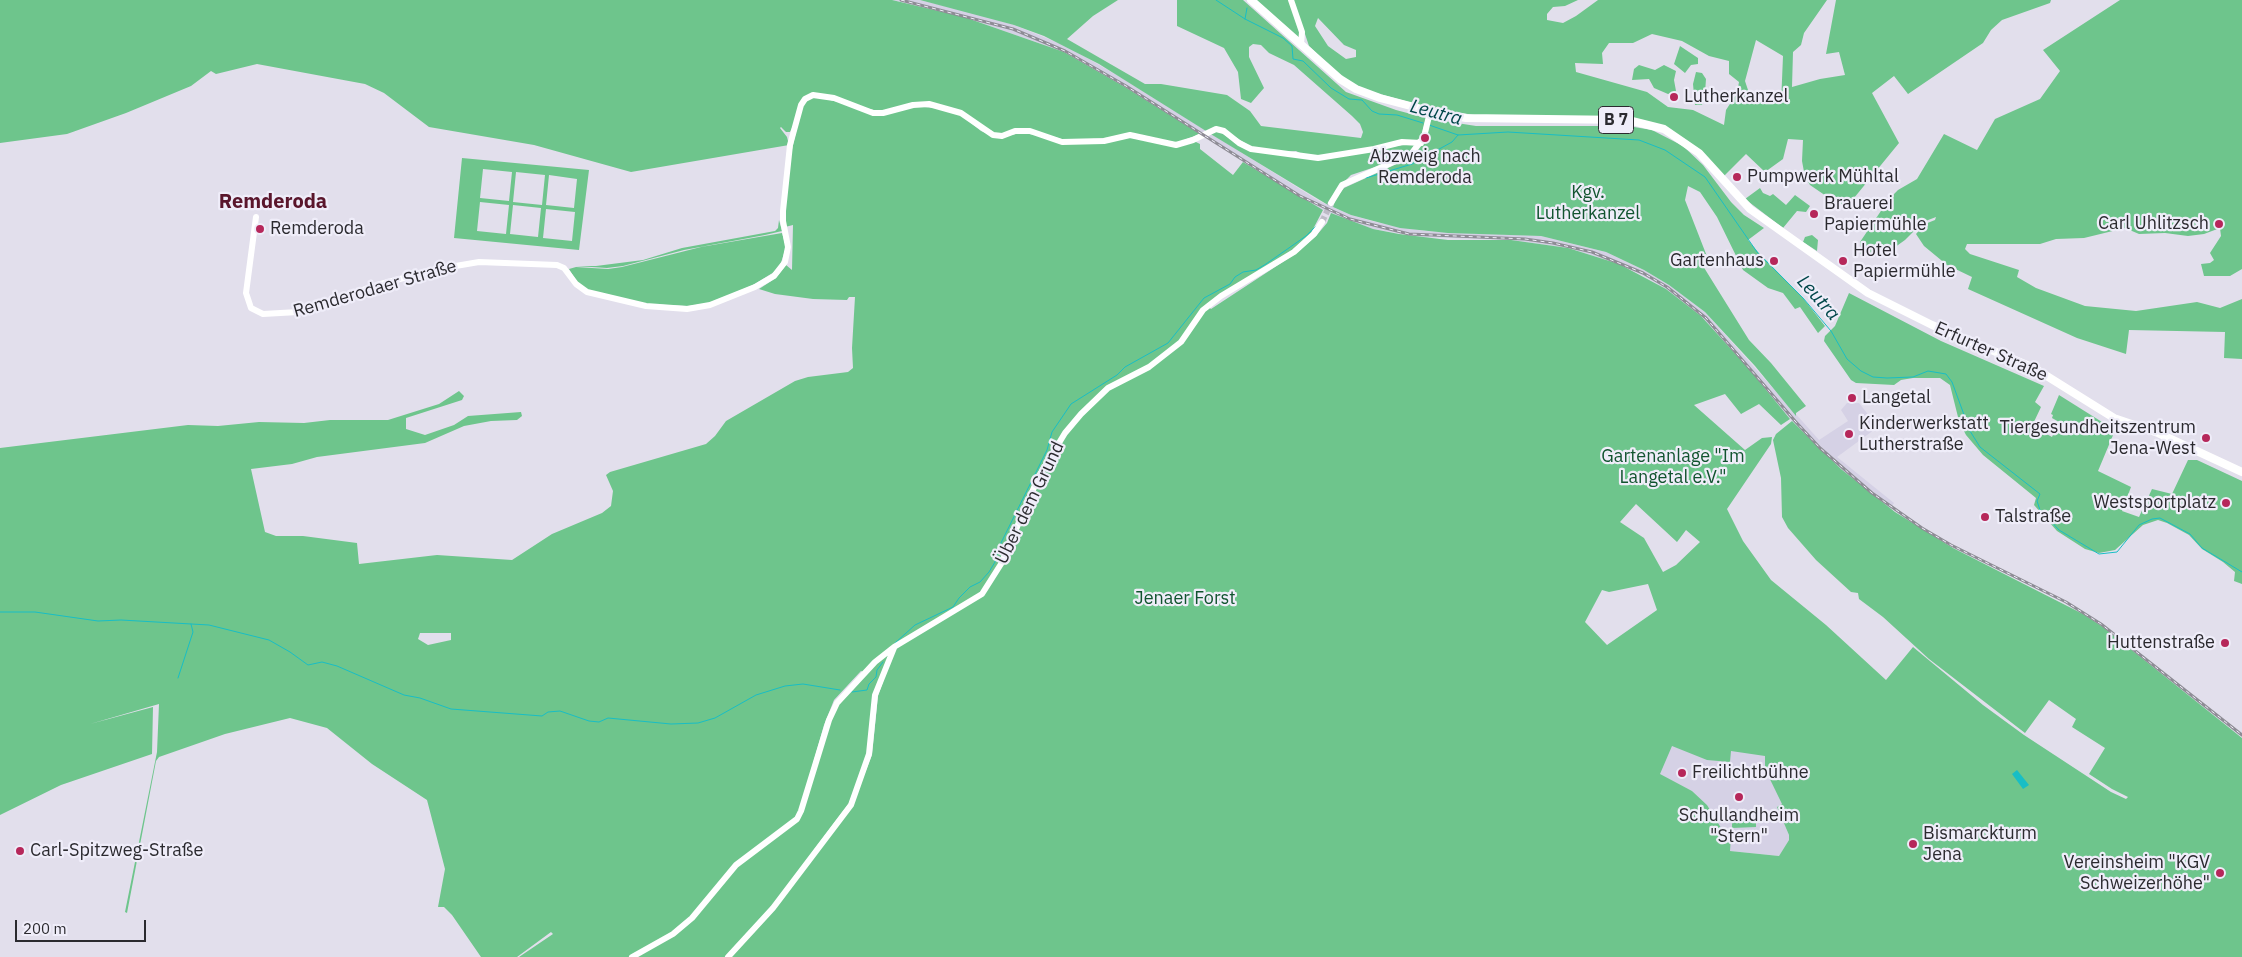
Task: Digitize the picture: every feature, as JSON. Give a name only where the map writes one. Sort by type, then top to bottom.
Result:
[{"type":"main road","name":"B 7","points":[[1251,0],[1340,79],[1356,89],[1430,112]]},
{"type":"main road","name":"Erfurter Straße","points":[[1430,112],[1478,119],[1643,122],[1676,135],[1699,153],[1745,205],[1868,293],[1916,318],[2034,368],[2114,418],[2158,433],[2242,472]]},
{"type":"street","points":[[1291,0],[1302,32],[1301,44]]},
{"type":"street","name":"Remderodaer Straße","points":[[256,217],[246,293],[251,308],[255,312],[262,314],[287,314],[313,308],[377,285],[438,269],[479,262],[557,265],[564,268],[581,288],[632,304],[687,308],[710,305],[768,280],[780,270],[785,262],[788,247],[783,211],[790,145],[801,105],[805,99],[813,95],[834,98],[873,113],[883,113],[913,105],[928,104],[945,107],[962,113],[982,129],[997,136],[1014,131],[1030,131],[1058,142],[1104,141],[1130,136],[1176,145],[1195,139],[1212,130],[1221,130],[1252,149],[1314,158],[1374,149],[1402,142],[1421,143]]},
{"type":"street","points":[[1331,203],[1342,185],[1367,172],[1405,158],[1421,143],[1430,112]]},
{"type":"street","name":"Über dem Grund","points":[[632,957],[673,934],[692,918],[736,865],[797,819],[829,720],[837,703],[875,662],[894,647],[982,594],[1001,564],[1040,476],[1065,433],[1081,414],[1108,388],[1149,368],[1181,342],[1203,310],[1221,296],[1294,252],[1314,234],[1322,222]]},
{"type":"street","points":[[728,957],[773,908],[851,805],[869,754],[875,695],[894,647]]},
{"type":"shaded area","points":[[892,0],[920,0],[966,11],[1014,25],[1066,46],[1129,82],[1319,201],[1351,215],[1375,222],[1424,231],[1541,236],[1606,252],[1644,270],[1669,285],[1705,312],[1819,440],[1848,421],[1841,410],[1847,403],[1859,403],[1878,427],[1837,457],[1894,503],[1890,509],[1841,469],[1791,420],[1750,370],[1701,316],[1666,289],[1642,275],[1619,264],[1568,248],[1511,240],[1422,237],[1373,229],[1349,221],[1316,207],[1125,87],[1064,52],[964,17]]},
{"type":"shaded area","name":"Schullandheim \"Stern\"","points":[[1654,738],[1719,747],[1765,746],[1765,769],[1783,804],[1777,807],[1789,835],[1789,840],[1779,856],[1730,851],[1726,837],[1707,805],[1692,791],[1660,775]]},
{"type":"green space","points":[[0,0],[892,0],[964,17],[1064,52],[1125,87],[1200,134],[1176,143],[1141,135],[1068,141],[1038,132],[997,134],[973,120],[929,103],[883,112],[808,95],[790,132],[780,128],[787,137],[789,145],[631,172],[534,145],[429,127],[384,93],[365,84],[257,64],[216,74],[211,71],[191,86],[126,113],[67,134],[0,143]]},
{"type":"green space","points":[[920,0],[1118,0],[1093,16],[1067,39],[1145,84],[1161,84],[1227,95],[1250,111],[1261,126],[1361,138],[1363,132],[1360,124],[1352,116],[1294,65],[1269,53],[1261,45],[1253,44],[1249,47],[1249,57],[1264,88],[1251,103],[1241,99],[1238,72],[1224,48],[1177,26],[1177,0],[1243,0],[1346,92],[1396,110],[1426,118],[1421,137],[1417,140],[1344,154],[1306,156],[1296,151],[1256,150],[1229,133],[1206,131],[1099,64],[1044,36],[1014,25]]},
{"type":"green space","points":[[1254,0],[1578,0],[1565,6],[1553,7],[1547,14],[1547,20],[1563,23],[1598,0],[1827,0],[1804,33],[1801,45],[1793,52],[1792,87],[1820,79],[1845,75],[1839,52],[1826,54],[1836,0],[2051,0],[2050,3],[2002,20],[1991,30],[1983,43],[1908,94],[1894,76],[1872,93],[1899,143],[1845,209],[1810,185],[1805,177],[1802,161],[1803,140],[1788,139],[1783,159],[1765,172],[1746,154],[1723,177],[1708,161],[1654,123],[1474,115],[1431,108],[1365,90],[1341,77],[1309,46],[1303,28],[1299,30],[1300,39]],"holes":[[[1318,18],[1344,45],[1356,50],[1356,57],[1346,59],[1328,46],[1315,26]],[[1652,34],[1682,41],[1709,56],[1729,61],[1729,74],[1739,82],[1737,93],[1726,110],[1724,125],[1693,110],[1668,107],[1647,92],[1576,72],[1575,63],[1603,64],[1602,53],[1609,43],[1633,43]],[[1756,40],[1783,56],[1781,104],[1748,90],[1745,81]]]},
{"type":"green space","points":[[2120,0],[2242,0],[2242,269],[2230,276],[2204,276],[2201,264],[2210,263],[2214,260],[2210,253],[2221,236],[2220,228],[2204,234],[2188,236],[2165,233],[2139,234],[2125,228],[2084,238],[2056,239],[2040,244],[1967,244],[1965,249],[1970,254],[2019,270],[2017,277],[2036,288],[2085,306],[2136,311],[2197,302],[2220,308],[2242,299],[2242,359],[2224,358],[2225,332],[2129,330],[2126,354],[2077,338],[1968,289],[1972,277],[1947,265],[1924,246],[1916,234],[1925,224],[1935,220],[1936,217],[1923,222],[1905,240],[1884,255],[1860,254],[1860,242],[1889,199],[1898,190],[1917,179],[1944,134],[1977,150],[1995,119],[2040,99],[2060,71],[2043,50]]},
{"type":"green space","points":[[1680,46],[1698,58],[1698,64],[1691,65],[1685,73],[1674,64]]},
{"type":"green space","points":[[1639,65],[1655,70],[1664,65],[1676,71],[1674,80],[1676,91],[1668,94],[1654,88],[1649,79],[1632,80],[1634,69]]},
{"type":"green space","points":[[1696,72],[1702,73],[1706,79],[1702,105],[1695,105],[1693,84]]},
{"type":"green space","points":[[810,98],[833,99],[873,115],[883,115],[914,106],[944,109],[961,115],[981,131],[997,138],[1021,133],[1037,135],[1062,143],[1104,142],[1130,137],[1176,146],[1194,141],[1200,144],[1200,149],[1233,175],[1243,162],[1323,210],[1311,233],[1293,250],[1218,296],[1206,305],[1211,309],[1295,254],[1316,236],[1327,223],[1331,213],[1373,229],[1399,234],[1448,240],[1511,240],[1568,248],[1619,264],[1666,289],[1701,316],[1750,370],[1790,419],[1781,425],[1759,404],[1741,414],[1725,394],[1694,405],[1745,450],[1762,438],[1772,437],[1771,444],[1727,509],[1743,541],[1771,580],[1826,625],[1886,680],[1913,647],[1983,705],[2024,735],[2111,792],[2126,799],[2128,797],[2089,774],[2105,748],[2072,727],[2076,719],[2049,700],[2025,733],[1929,659],[1883,617],[1859,599],[1858,593],[1851,592],[1816,560],[1788,528],[1782,517],[1781,478],[1773,440],[1776,434],[1792,421],[1841,469],[1895,512],[1953,548],[2083,614],[2103,627],[2242,738],[2242,957],[731,957],[774,910],[852,806],[872,755],[878,696],[884,679],[881,678],[874,694],[868,754],[849,803],[772,906],[726,957],[635,957],[673,936],[693,920],[737,866],[797,819],[806,802],[834,709],[842,696],[866,673],[861,671],[834,700],[824,725],[800,809],[795,818],[735,864],[690,918],[672,933],[629,957],[519,957],[553,934],[551,932],[517,957],[481,957],[452,915],[444,907],[438,907],[445,869],[427,800],[372,764],[327,728],[290,718],[225,734],[159,757],[156,761],[127,913],[125,912],[157,752],[159,704],[90,724],[153,707],[152,754],[61,785],[0,815],[0,448],[188,425],[218,426],[259,422],[304,423],[330,420],[388,420],[439,404],[459,391],[464,396],[462,400],[406,418],[406,429],[425,435],[454,425],[468,416],[521,412],[522,416],[517,420],[491,421],[464,426],[425,443],[317,457],[292,464],[251,469],[265,532],[276,536],[303,536],[357,543],[359,564],[437,555],[512,560],[552,534],[602,513],[611,506],[613,491],[606,475],[610,472],[706,444],[715,436],[726,421],[795,381],[808,377],[848,372],[853,368],[852,348],[855,297],[849,297],[847,300],[813,299],[775,294],[759,289],[776,278],[786,265],[792,270],[793,225],[785,227],[784,221],[790,158],[802,106]],"holes":[[[1636,504],[1677,542],[1686,530],[1700,542],[1676,565],[1663,572],[1644,538],[1620,522]],[[1648,584],[1657,610],[1607,645],[1585,622],[1602,590],[1609,592]],[[420,633],[451,633],[451,640],[428,645],[418,639]],[[1672,746],[1707,760],[1730,762],[1731,751],[1765,756],[1765,769],[1782,804],[1777,807],[1789,835],[1789,840],[1779,856],[1730,851],[1731,837],[1726,836],[1707,805],[1692,791],[1660,774]]]},
{"type":"green space","name":"Kgv. Lutherkanzel","points":[[1431,119],[1476,126],[1628,126],[1652,130],[1683,146],[1703,165],[1731,202],[1744,215],[1764,228],[1748,240],[1803,298],[1825,326],[1818,333],[1800,307],[1795,309],[1783,293],[1768,288],[1743,270],[1717,217],[1700,192],[1688,186],[1685,200],[1708,259],[1703,266],[1749,340],[1771,363],[1806,406],[1796,413],[1796,416],[1755,366],[1705,312],[1669,285],[1644,270],[1606,252],[1541,236],[1448,233],[1400,228],[1351,215],[1333,207],[1336,198],[1344,188],[1412,157],[1423,144]]},
{"type":"green space","points":[[1217,130],[1238,144],[1314,159],[1416,143],[1410,152],[1390,162],[1351,175],[1339,187],[1328,205],[1209,133]]},
{"type":"green space","points":[[462,158],[589,170],[579,250],[454,238]],"holes":[[[483,169],[512,172],[509,201],[480,198]],[[516,172],[545,175],[542,205],[513,202]],[[549,175],[577,179],[574,208],[546,205]],[[480,202],[509,205],[506,234],[477,231]],[[513,205],[541,208],[538,237],[510,234]],[[546,209],[575,212],[572,241],[543,238]]]},
{"type":"green space","points":[[1760,188],[1763,193],[1770,196],[1773,194],[1786,205],[1795,195],[1810,206],[1806,212],[1797,211],[1783,228],[1745,199]]},
{"type":"green space","points":[[779,220],[782,231],[765,235],[684,250],[623,266],[607,268],[576,266],[596,266],[643,260],[682,248],[775,231],[778,228]]},
{"type":"green space","points":[[782,233],[786,247],[779,269],[753,285],[711,303],[688,306],[646,304],[588,290],[577,282],[569,269],[576,267],[608,269],[622,267],[701,247]]},
{"type":"green space","points":[[1812,235],[1818,240],[1817,251],[1803,242],[1805,237]]},
{"type":"green space","points":[[1849,293],[1941,341],[2044,386],[2035,402],[2041,407],[2032,426],[2052,437],[2059,422],[2052,418],[2053,415],[2051,414],[2059,395],[2110,427],[2116,428],[2098,471],[2131,487],[2122,511],[2139,517],[2152,489],[2172,494],[2188,460],[2197,460],[2242,481],[2242,584],[2234,581],[2235,572],[2202,549],[2189,535],[2158,520],[2143,525],[2115,550],[2099,553],[2085,549],[2057,531],[2034,505],[2036,498],[1983,455],[1966,435],[1959,421],[1950,385],[1940,378],[1913,378],[1901,380],[1894,385],[1856,383],[1851,380],[1824,341],[1825,336],[1835,326]]},
{"type":"green space","points":[[1732,818],[1756,818],[1756,827],[1732,828]]},
{"type":"water","points":[[2017,770],[2029,785],[2023,789],[2012,774]]},
{"type":"waterway","name":"Leutra","points":[[1216,0],[1245,19],[1283,38],[1292,46],[1293,59],[1303,61],[1331,88],[1349,99],[1362,100],[1372,111],[1379,114],[1397,115],[1423,123]]},
{"type":"waterway","points":[[1245,19],[1247,8]]},
{"type":"waterway","name":"Leutra","points":[[1429,125],[1458,135],[1508,132],[1639,140],[1665,150],[1705,177],[1757,252],[1803,298],[1831,331],[1847,359],[1861,371],[1873,377],[1887,378],[1913,377],[1928,371],[1946,374],[1952,382],[1970,431],[1980,447],[2040,494],[2037,501],[2040,510],[2059,530],[2099,554],[2117,552],[2139,525],[2152,519],[2160,518],[2190,534],[2202,548],[2242,572]]},
{"type":"waterway","points":[[1366,178],[1412,164],[1452,142],[1458,135]]},
{"type":"waterway","points":[[895,643],[915,625],[953,607],[970,587],[980,582],[989,572],[995,562],[998,549],[1047,450],[1052,432],[1071,404],[1117,375],[1125,367],[1168,343],[1204,298],[1230,284],[1235,277],[1243,272],[1256,270],[1266,264],[1306,236],[1317,225]]},
{"type":"waterway","points":[[0,612],[35,612],[98,621],[121,620],[209,625],[269,640],[308,665],[322,662],[337,666],[404,695],[420,698],[451,709],[542,716],[548,712],[560,711],[589,721],[599,722],[608,718],[671,724],[698,723],[715,718],[756,695],[785,686],[803,684],[840,690]]},
{"type":"waterway","points":[[178,678],[193,632],[191,624]]},
{"type":"waterway","points":[[852,692],[867,690],[883,662]]},
{"type":"tunnel","points":[[1322,222],[1331,203]]},
{"type":"railway","points":[[901,0],[1013,29],[1065,51],[1126,86],[1300,196],[1350,219],[1409,234],[1525,239],[1553,243],[1592,252],[1643,273],[1667,287],[1706,318],[1820,448],[1872,493],[1922,528],[1951,545],[2066,602],[2101,624],[2242,735]]},
{"type":"place","name":"Lutherkanzel","points":[[1674,97]]},
{"type":"place","name":"Abzweig nach Remderoda","points":[[1425,138]]},
{"type":"place","name":"Pumpwerk Mühltal","points":[[1737,177]]},
{"type":"place","name":"Brauerei Papiermühle","points":[[1814,214]]},
{"type":"place","name":"Carl Uhlitzsch","points":[[2219,224]]},
{"type":"place","name":"Remderoda","points":[[260,229]]},
{"type":"place","name":"Gartenhaus","points":[[1774,261]]},
{"type":"place","name":"Hotel Papiermühle","points":[[1843,261]]},
{"type":"place","name":"Langetal","points":[[1852,398]]},
{"type":"place","name":"Kinderwerkstatt Lutherstraße","points":[[1849,434]]},
{"type":"place","name":"Tiergesundheitszentrum Jena-West","points":[[2206,438]]},
{"type":"place","name":"Westsportplatz","points":[[2226,503]]},
{"type":"place","name":"Talstraße","points":[[1985,517]]},
{"type":"place","name":"Huttenstraße","points":[[2225,643]]},
{"type":"place","name":"Freilichtbühne","points":[[1682,773]]},
{"type":"place","name":"Schullandheim \"Stern\"","points":[[1739,797]]},
{"type":"place","name":"Bismarckturm Jena","points":[[1913,844]]},
{"type":"place","name":"Carl-Spitzweg-Straße","points":[[20,851]]},
{"type":"place","name":"Vereinsheim \"KGV Schweizerhöhe\"","points":[[2220,873]]},
{"type":"district","name":"Remderoda","points":[[273,202]]},
{"type":"park label","name":"Gartenanlage \"Im Langetal e.V.\"","points":[[1673,467]]},
{"type":"park label","name":"Jenaer Forst","points":[[1185,599]]}]
